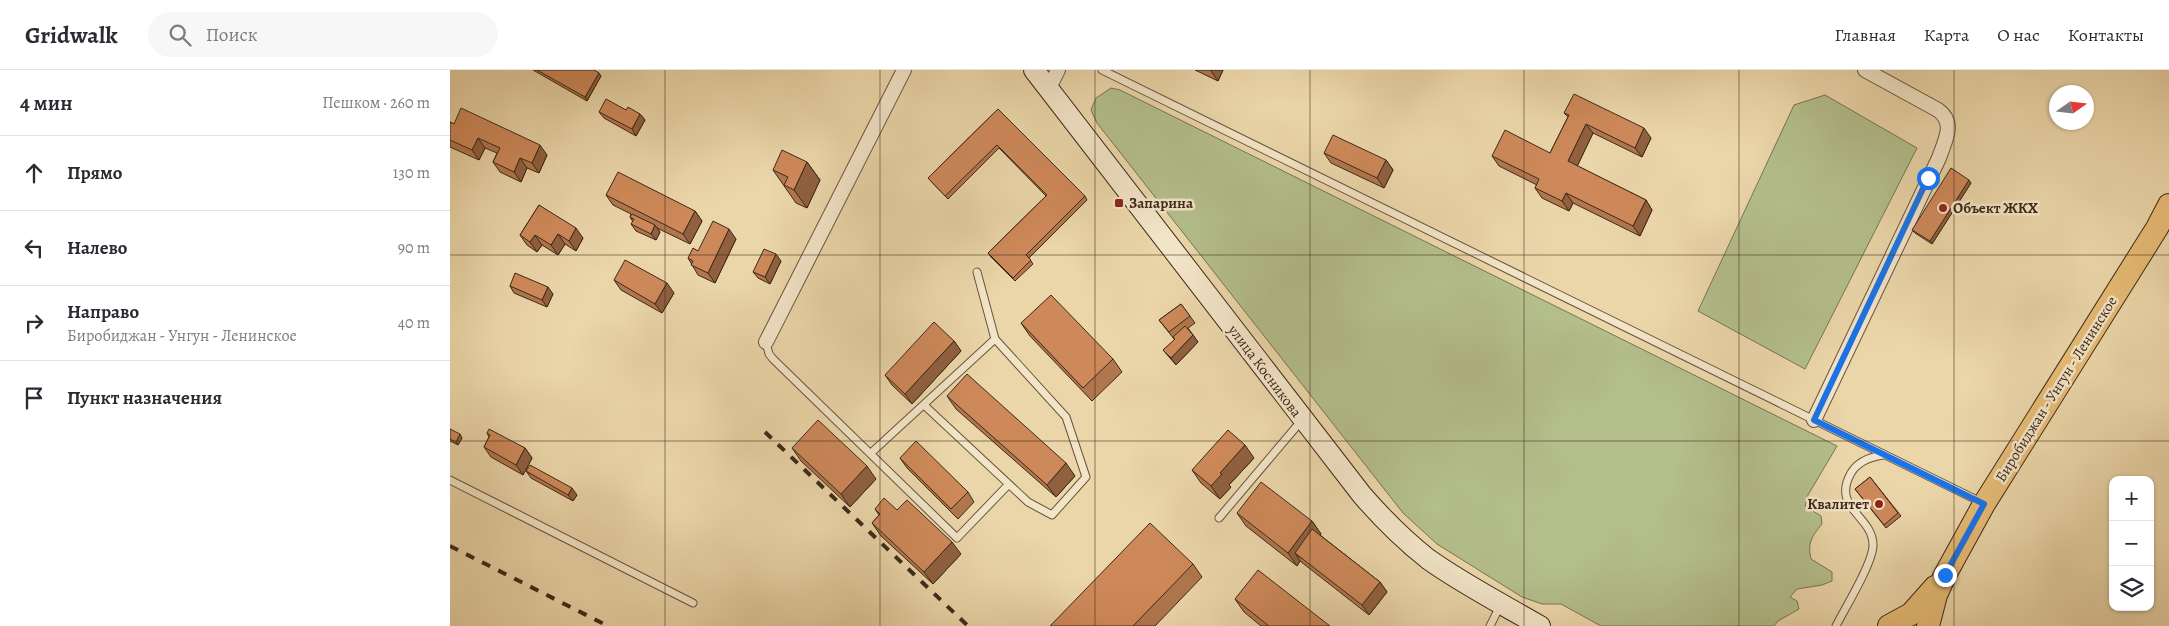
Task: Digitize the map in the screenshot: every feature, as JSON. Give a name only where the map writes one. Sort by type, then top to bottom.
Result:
[{"type":"main road","name":"Биробиджан - Унгун - Ленинское","points":[[1945,575],[1984,504],[2157,228],[2169,205]]},
{"type":"main road","points":[[1888,626],[1911,614],[1945,575]]},
{"type":"main road","points":[[1928,626],[1936,596],[1945,575]]},
{"type":"street","points":[[766,342],[904,70]]},
{"type":"street","name":"улица Косникова","points":[[1034,70],[1302,420],[1362,495],[1411,544],[1447,572],[1540,626]]},
{"type":"street","points":[[1049,88],[1058,70]]},
{"type":"street","points":[[1814,420],[1939,158],[1949,125],[1947,118],[1938,110],[1865,70]]},
{"type":"lane","points":[[1102,70],[1984,504]]},
{"type":"lane","points":[[924,405],[1008,485],[1028,502],[1052,515],[1086,477],[1066,417],[995,339],[977,272]]},
{"type":"lane","points":[[871,453],[995,339]]},
{"type":"lane","points":[[766,342],[769,354],[773,359],[957,538],[1008,485]]},
{"type":"lane","points":[[1219,518],[1302,420]]},
{"type":"lane","points":[[1836,626],[1871,558],[1873,545],[1870,532],[1847,500],[1846,482],[1852,470],[1862,461],[1884,455]]},
{"type":"lane","points":[[450,480],[693,603]]},
{"type":"lane","points":[[1490,626],[1501,604]]},
{"type":"green space","points":[[1111,88],[1120,90],[1837,446],[1808,495],[1805,506],[1821,516],[1822,524],[1811,540],[1811,559],[1832,572],[1832,581],[1822,585],[1797,589],[1790,597],[1797,601],[1799,609],[1778,621],[1774,626],[1601,626],[1561,604],[1542,604],[1522,597],[1437,544],[1403,513],[1097,123],[1091,110],[1096,98]]},
{"type":"green space","points":[[1825,95],[1917,148],[1805,369],[1698,311],[1794,105]]},
{"type":"building","points":[[537,70],[594,70],[599,73],[585,97]]},
{"type":"building","points":[[1574,94],[1644,128],[1635,148],[1586,124],[1568,161],[1646,200],[1633,226],[1566,193],[1562,201],[1535,188],[1539,179],[1492,156],[1505,130],[1550,153],[1569,115],[1564,113]]},
{"type":"building","points":[[606,99],[626,110],[628,107],[640,114],[632,129],[599,112]]},
{"type":"building","points":[[461,108],[540,145],[532,163],[520,158],[514,172],[493,162],[500,148],[478,138],[472,150],[450,140],[450,122],[454,124]]},
{"type":"building","points":[[998,109],[1085,196],[1026,255],[1031,260],[1013,278],[988,253],[1047,195],[997,145],[945,196],[928,178]]},
{"type":"building","points":[[1333,135],[1386,160],[1377,178],[1324,153]]},
{"type":"building","points":[[782,150],[807,162],[794,190],[784,185],[788,177],[773,170]]},
{"type":"building","name":"Объект ЖКХ","points":[[1951,168],[1969,180],[1930,241],[1912,230]]},
{"type":"building","points":[[618,172],[695,211],[683,234],[606,195]]},
{"type":"building","points":[[539,205],[576,228],[569,241],[558,234],[551,245],[535,235],[530,242],[520,235]]},
{"type":"building","points":[[632,214],[655,225],[651,234],[631,224],[634,219],[630,217]]},
{"type":"building","points":[[713,221],[729,229],[708,273],[691,265],[693,261],[688,258],[693,248],[698,251]]},
{"type":"building","points":[[764,249],[776,254],[765,277],[753,272]]},
{"type":"building","points":[[625,260],[667,283],[655,304],[614,280]]},
{"type":"building","points":[[515,273],[548,287],[542,300],[510,286]]},
{"type":"building","points":[[1051,295],[1113,359],[1083,388],[1021,323]]},
{"type":"building","points":[[1181,304],[1190,316],[1169,332],[1159,320]]},
{"type":"building","points":[[934,322],[954,341],[905,394],[885,375]]},
{"type":"building","points":[[1185,326],[1193,335],[1171,358],[1163,350]]},
{"type":"building","points":[[967,374],[1066,463],[1047,485],[947,396]]},
{"type":"building","points":[[818,420],[867,466],[841,494],[792,448]]},
{"type":"building","points":[[450,429],[460,434],[456,442],[450,439]]},
{"type":"building","points":[[489,429],[525,448],[516,465],[484,447],[490,435],[487,433]]},
{"type":"building","points":[[1228,430],[1245,445],[1211,486],[1192,470]]},
{"type":"building","points":[[916,441],[968,492],[951,509],[900,458]]},
{"type":"building","points":[[530,465],[572,488],[568,495],[526,471]]},
{"type":"building","name":"Квалитет","points":[[1870,477],[1898,513],[1884,525],[1855,489]]},
{"type":"building","points":[[1261,482],[1312,521],[1288,553],[1237,513]]},
{"type":"building","points":[[884,498],[897,510],[907,500],[952,542],[924,572],[872,523],[880,514],[875,509]]},
{"type":"building","points":[[1150,523],[1193,564],[1133,626],[1050,626]]},
{"type":"building","points":[[1312,529],[1380,582],[1362,605],[1295,553]]},
{"type":"building","points":[[1258,570],[1330,626],[1269,626],[1235,599]]},
{"type":"railway","points":[[765,432],[968,626]]},
{"type":"railway","points":[[450,546],[608,626]]},
{"type":"place","name":"Запарина","points":[[1119,203]]},
{"type":"place","name":"Объект ЖКХ","points":[[1943,208]]},
{"type":"place","name":"Квалитет","points":[[1879,504]]},
{"type":"route","points":[[1928,178],[1814,420],[1984,504],[1945,575]]}]
